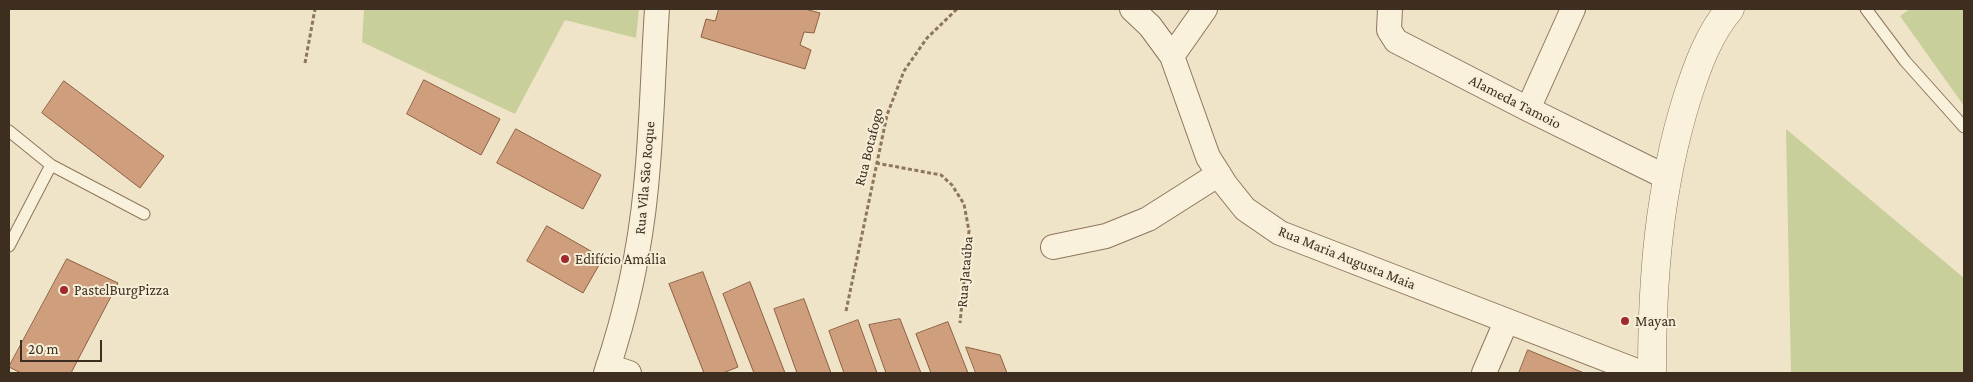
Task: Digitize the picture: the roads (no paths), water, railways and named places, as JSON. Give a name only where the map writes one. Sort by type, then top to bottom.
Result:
[{"type":"street","name":"Rua Vila São Roque","points":[[615,371],[646,188],[657,9]]},
{"type":"street","name":"Rua Maria Augusta Maia","points":[[1132,9],[1150,26],[1172,56],[1208,157],[1245,209],[1280,233],[1642,373]]},
{"type":"street","points":[[1172,56],[1205,9]]},
{"type":"street","name":"Alameda Tamoio","points":[[1390,9],[1389,30],[1396,41],[1666,177]]},
{"type":"street","points":[[1528,109],[1574,9]]},
{"type":"street","points":[[1652,373],[1653,294],[1657,242],[1666,177],[1677,128],[1691,85],[1705,49],[1723,17],[1730,9]]},
{"type":"street","points":[[1053,247],[1106,236],[1148,218],[1219,174]]},
{"type":"street","points":[[1484,373],[1506,322]]},
{"type":"lane","points":[[1866,9],[1905,61],[1964,127]]},
{"type":"lane","points":[[9,131],[52,165],[144,214]]},
{"type":"lane","points":[[9,246],[52,165]]},
{"type":"place","name":"Edifício Amália","points":[[565,259]]},
{"type":"place","name":"PastelBurgPizza","points":[[64,290]]},
{"type":"place","name":"Mayan","points":[[1625,321]]}]
